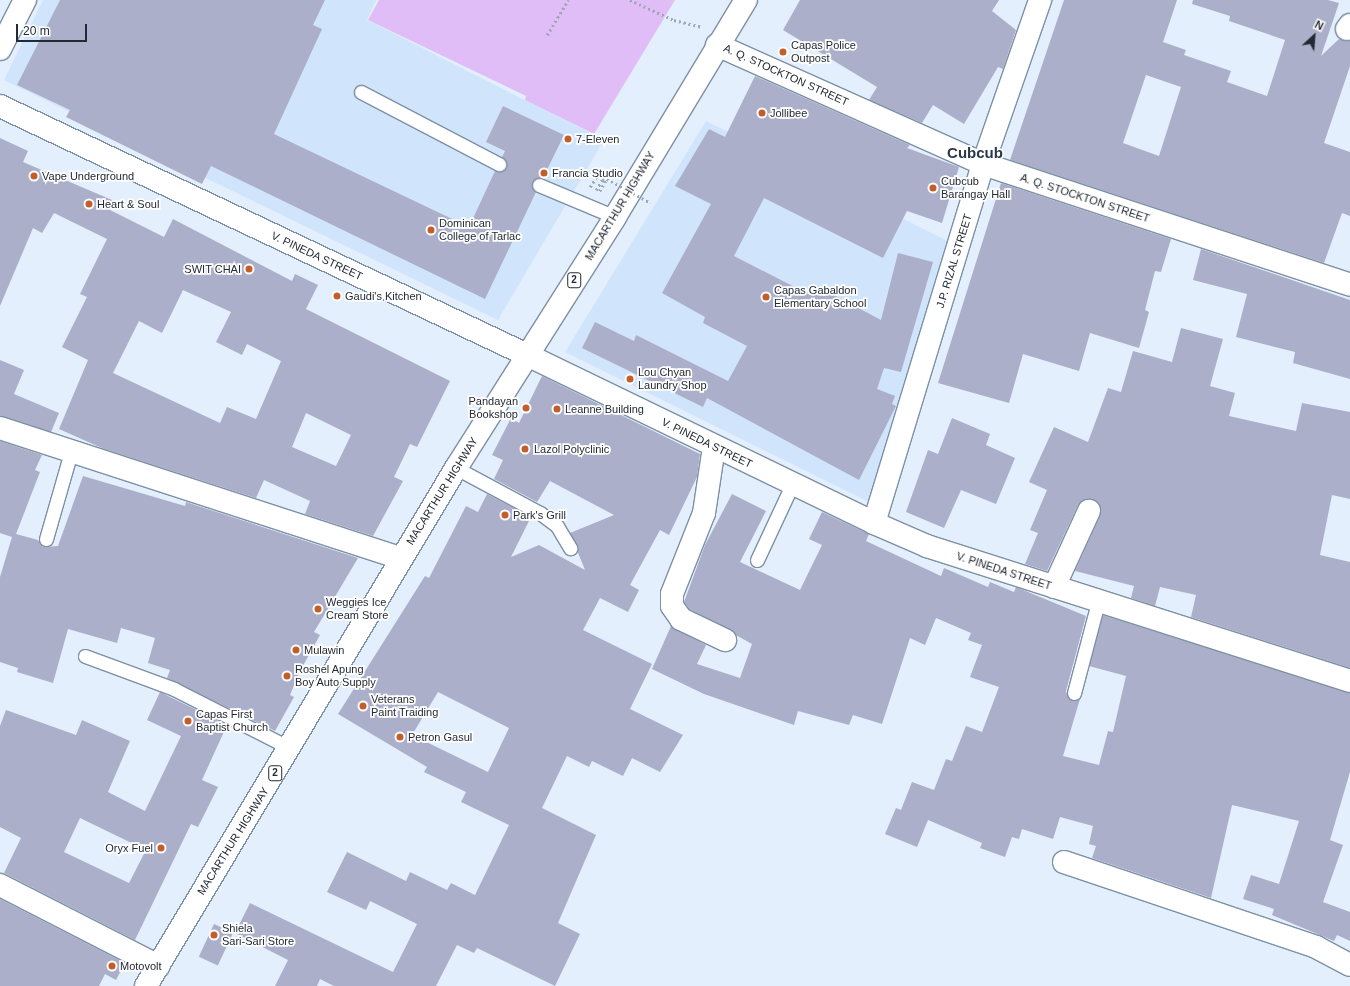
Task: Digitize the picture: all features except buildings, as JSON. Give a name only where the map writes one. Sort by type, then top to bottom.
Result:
[{"type":"main road","points":[[0,49],[25,0]]},
{"type":"main road","name":"MACARTHUR HIGHWAY","points":[[146,986],[290,748],[400,558],[615,217],[721,39],[746,0]]},
{"type":"main road","name":"J.P. RIZAL STREET","points":[[874,523],[983,164],[1040,0]]},
{"type":"main road","name":"A. Q. STOCKTON STREET","points":[[721,39],[983,164],[1350,285]]},
{"type":"main road","name":"V. PINEDA STREET","points":[[0,106],[527,355],[714,447],[874,523],[983,566],[1350,681]]},
{"type":"main road","points":[[0,428],[400,558]]},
{"type":"main road","points":[[714,447],[704,513],[672,594],[672,606],[681,619],[725,640]]},
{"type":"main road","points":[[1054,587],[1089,511]]},
{"type":"main road","points":[[1064,862],[1086,873],[1161,892],[1316,946],[1350,965]]},
{"type":"main road","points":[[0,884],[158,966]]},
{"type":"lane","points":[[361,92],[499,164]]},
{"type":"lane","points":[[539,186],[615,217]]},
{"type":"lane","points":[[46,539],[71,452]]},
{"type":"lane","points":[[456,468],[540,513],[557,526],[570,548]]},
{"type":"lane","points":[[757,560],[792,484]]},
{"type":"lane","points":[[1074,693],[1098,602]]},
{"type":"lane","points":[[85,656],[174,690],[290,748]]},
{"type":"path","points":[[547,35],[568,0]]},
{"type":"path","points":[[630,0],[721,39]]},
{"type":"path","points":[[602,180],[595,191],[589,188],[598,174],[651,203]]},
{"type":"shaded area","name":"Dominican College of Tarlac","points":[[43,0],[376,0],[367,20],[604,140],[498,320],[4,80]]},
{"type":"shaded area","points":[[379,0],[675,0],[594,134],[525,100],[526,96],[368,20]]},
{"type":"shaded area","name":"Capas Gabaldon Elementary School","points":[[706,121],[950,242],[873,504],[565,352]]},
{"type":"place","name":"Capas Police Outpost","points":[[783,52]]},
{"type":"place","name":"Jollibee","points":[[762,113]]},
{"type":"place","name":"7-Eleven","points":[[568,139]]},
{"type":"place","name":"Francia Studio","points":[[544,173]]},
{"type":"place","name":"Vape Underground","points":[[34,176]]},
{"type":"place","name":"Cubcub Barangay Hall","points":[[933,188]]},
{"type":"place","name":"Heart & Soul","points":[[89,204]]},
{"type":"place","name":"Dominican College of Tarlac","points":[[431,230]]},
{"type":"place","name":"SWIT CHAI","points":[[249,269]]},
{"type":"place","name":"Gaudi's Kitchen","points":[[337,296]]},
{"type":"place","name":"Capas Gabaldon Elementary School","points":[[766,297]]},
{"type":"place","name":"Lou Chyan Laundry Shop","points":[[630,379]]},
{"type":"place","name":"Pandayan Bookshop","points":[[526,408]]},
{"type":"place","name":"Leanne Building","points":[[557,409]]},
{"type":"place","name":"Lazol Polyclinic","points":[[525,449]]},
{"type":"place","name":"Park's Grill","points":[[505,515]]},
{"type":"place","name":"Weggies Ice Cream Store","points":[[318,609]]},
{"type":"place","name":"Mulawin","points":[[296,650]]},
{"type":"place","name":"Roshel Apung Boy Auto Supply","points":[[287,676]]},
{"type":"place","name":"Veterans Paint Traiding","points":[[363,706]]},
{"type":"place","name":"Capas First Baptist Church","points":[[188,721]]},
{"type":"place","name":"Petron Gasul","points":[[400,737]]},
{"type":"place","name":"Oryx Fuel","points":[[161,848]]},
{"type":"place","name":"Shiela Sari-Sari Store","points":[[214,935]]},
{"type":"place","name":"Motovolt","points":[[112,966]]},
{"type":"district","name":"Cubcub","points":[[975,153]]}]
